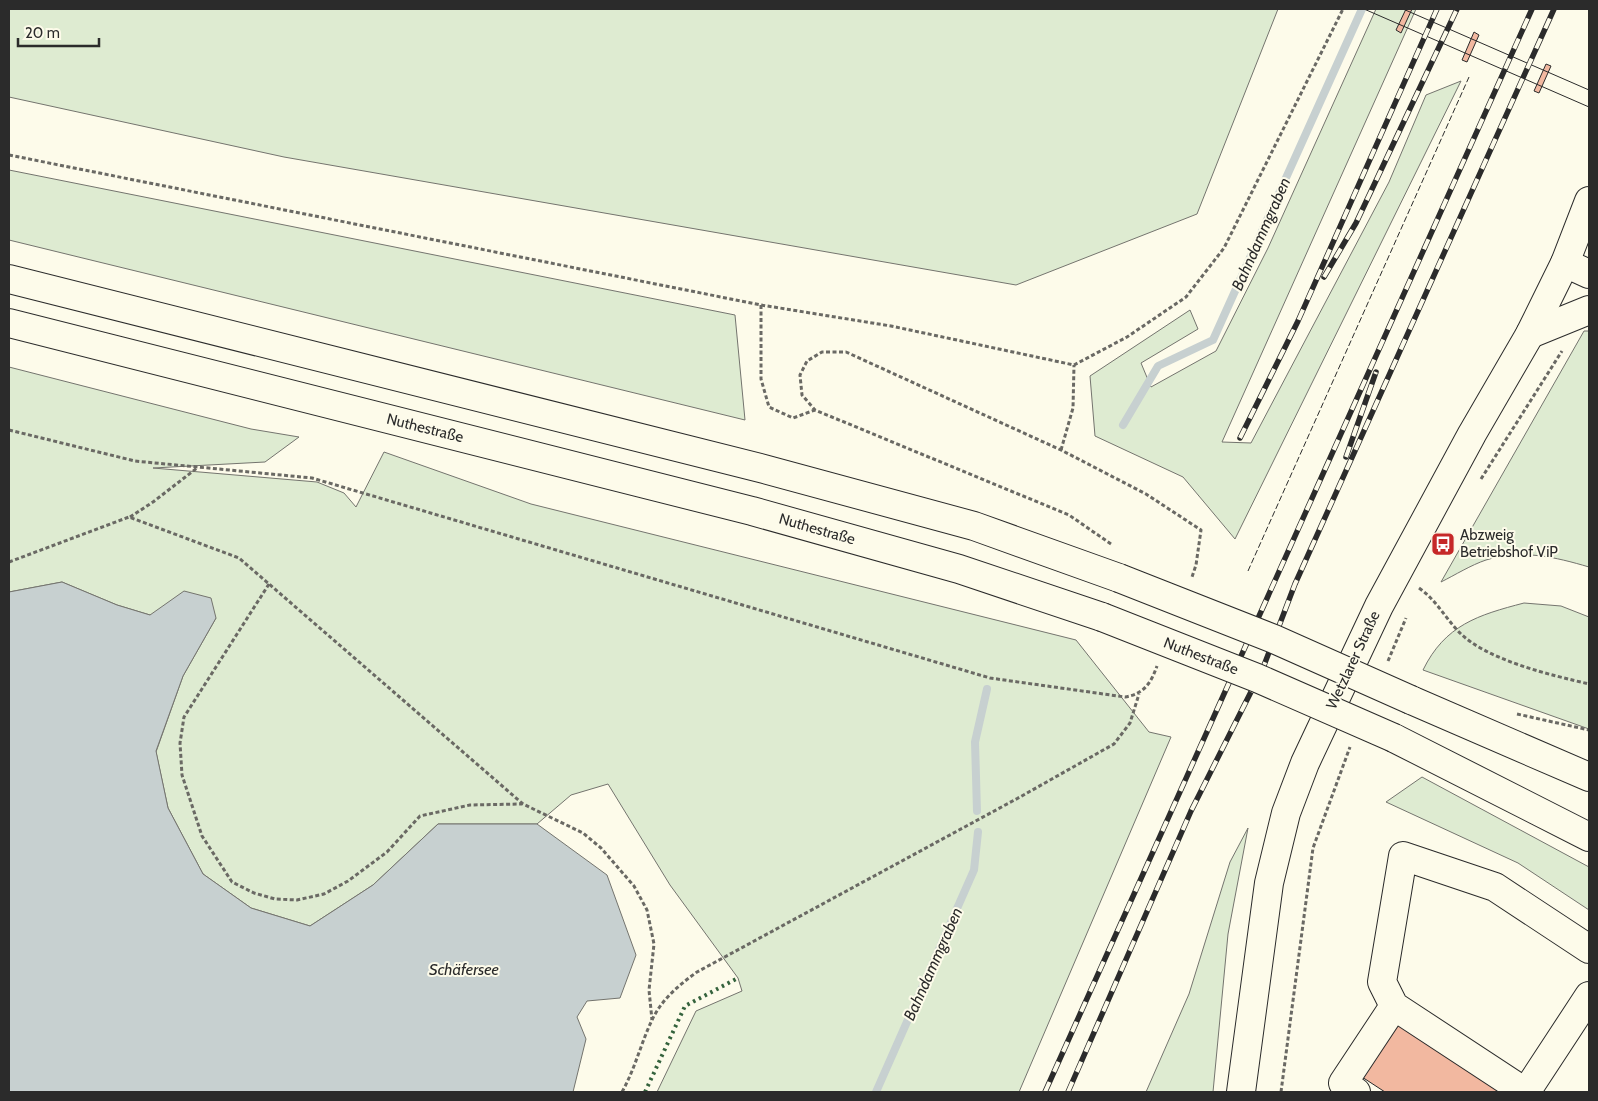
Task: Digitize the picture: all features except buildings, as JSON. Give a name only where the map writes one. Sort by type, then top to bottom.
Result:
[{"type":"main road","name":"Wetzlarer Straße","points":[[1242,1092],[1269,883],[1286,813],[1305,762],[1379,606],[1472,434],[1530,334],[1565,263],[1589,201]]},
{"type":"main road","points":[[1565,263],[1589,274]]},
{"type":"main road","points":[[9,279],[764,469],[974,526],[1119,578],[1274,639],[1589,777]]},
{"type":"main road","points":[[1530,334],[1589,310]]},
{"type":"main road","name":"Nuthestraße","points":[[9,323],[752,511],[959,568],[1102,617],[1257,678],[1394,738],[1589,837]]},
{"type":"main road","points":[[1589,948],[1495,887],[1403,856],[1382,982],[1394,1006],[1525,1092],[1589,996]]},
{"type":"main road","points":[[1356,1092],[1343,1083],[1394,1006]]},
{"type":"path","points":[[9,155],[761,305],[891,326],[1074,366],[1127,337],[1186,297],[1224,248],[1343,9]]},
{"type":"path","points":[[761,305],[760,379],[769,408],[794,418],[815,410]]},
{"type":"path","points":[[1477,486],[1566,344]]},
{"type":"path","points":[[1114,546],[1069,515],[815,410],[802,395],[800,375],[807,362],[822,352],[846,352],[1061,450],[1146,494],[1201,530],[1196,565],[1189,583]]},
{"type":"path","points":[[1061,450],[1073,408],[1074,366]]},
{"type":"path","points":[[9,430],[135,461],[312,478],[990,678],[1125,697],[1140,693]]},
{"type":"path","points":[[9,562],[129,517],[153,502],[198,468]]},
{"type":"path","points":[[129,517],[239,558],[523,804],[583,833],[619,867],[641,898],[651,927],[654,944],[649,990],[652,1020]]},
{"type":"path","points":[[1423,579],[1419,588],[1432,597],[1458,631],[1477,645],[1517,665],[1589,684]]},
{"type":"path","points":[[269,584],[184,717],[180,743],[182,775],[202,836],[232,882],[254,893],[275,899],[297,900],[324,894],[348,881],[387,852],[420,816],[470,805],[523,804]]},
{"type":"path","points":[[622,1092],[631,1077],[652,1020],[672,992],[697,972],[1114,744],[1130,723],[1140,693],[1152,680],[1159,662]]},
{"type":"path","points":[[1281,1092],[1313,848],[1339,771]]},
{"type":"green space","points":[[9,9],[1278,9],[1197,214],[1016,285],[284,157],[9,97]]},
{"type":"green space","points":[[1376,9],[1416,9],[1222,442],[1251,443],[1389,182],[1426,95],[1461,81],[1235,539],[1183,477],[1095,436],[1090,376],[1190,310],[1198,329],[1141,363],[1151,387],[1216,351],[1268,248]]},
{"type":"green space","points":[[9,170],[735,315],[745,420],[9,240]]},
{"type":"green space","points":[[1584,331],[1589,331],[1589,567],[1551,557],[1512,555],[1480,562],[1441,582]]},
{"type":"green space","points":[[9,367],[251,429],[299,437],[265,462],[153,468],[317,482],[344,493],[356,507],[384,452],[531,504],[1076,640],[1149,732],[1171,737],[1019,1092],[657,1092],[696,1011],[742,991],[738,978],[670,885],[608,784],[571,795],[537,824],[438,824],[373,885],[310,926],[251,908],[203,874],[168,808],[156,752],[183,676],[216,618],[150,615],[117,605],[62,582],[9,592]]},
{"type":"green space","points":[[1524,603],[1561,606],[1589,617],[1589,729],[1423,670],[1432,655],[1452,632],[1492,612]]},
{"type":"green space","points":[[1422,777],[1589,867],[1589,910],[1518,863],[1386,802]]},
{"type":"green space","points":[[1248,828],[1228,934],[1213,1092],[1146,1092],[1189,994],[1230,862]]},
{"type":"water","name":"Schäfersee","points":[[62,582],[117,605],[150,615],[184,591],[211,598],[216,618],[183,676],[156,751],[168,808],[203,874],[251,908],[310,926],[373,885],[438,824],[537,824],[607,875],[636,955],[620,998],[587,1001],[577,1017],[586,1039],[573,1092],[9,1092],[9,592]]},
{"type":"waterway","name":"Bahndammgraben","points":[[1123,425],[1158,366],[1213,340],[1362,9]]},
{"type":"waterway","name":"Bahndammgraben","points":[[977,811],[975,742],[987,689]]},
{"type":"waterway","name":"Bahndammgraben","points":[[876,1092],[974,870],[978,832]]},
{"type":"tram line","points":[[1364,9],[1589,107]]},
{"type":"tram line","points":[[1403,9],[1589,90]]},
{"type":"railway","points":[[1240,438],[1298,321],[1437,9]]},
{"type":"railway","points":[[1324,277],[1356,223],[1457,9]]},
{"type":"railway","points":[[1045,1092],[1532,9]]},
{"type":"railway","points":[[1068,1092],[1191,811],[1263,668],[1295,584],[1554,9]]},
{"type":"railway","points":[[1346,457],[1376,372]]},
{"type":"hedge","points":[[645,1092],[685,1006],[738,978]]},
{"type":"fence","points":[[1248,571],[1469,77]]},
{"type":"place","name":"Abzweig Betriebshof ViP","points":[[1443,544]]}]
